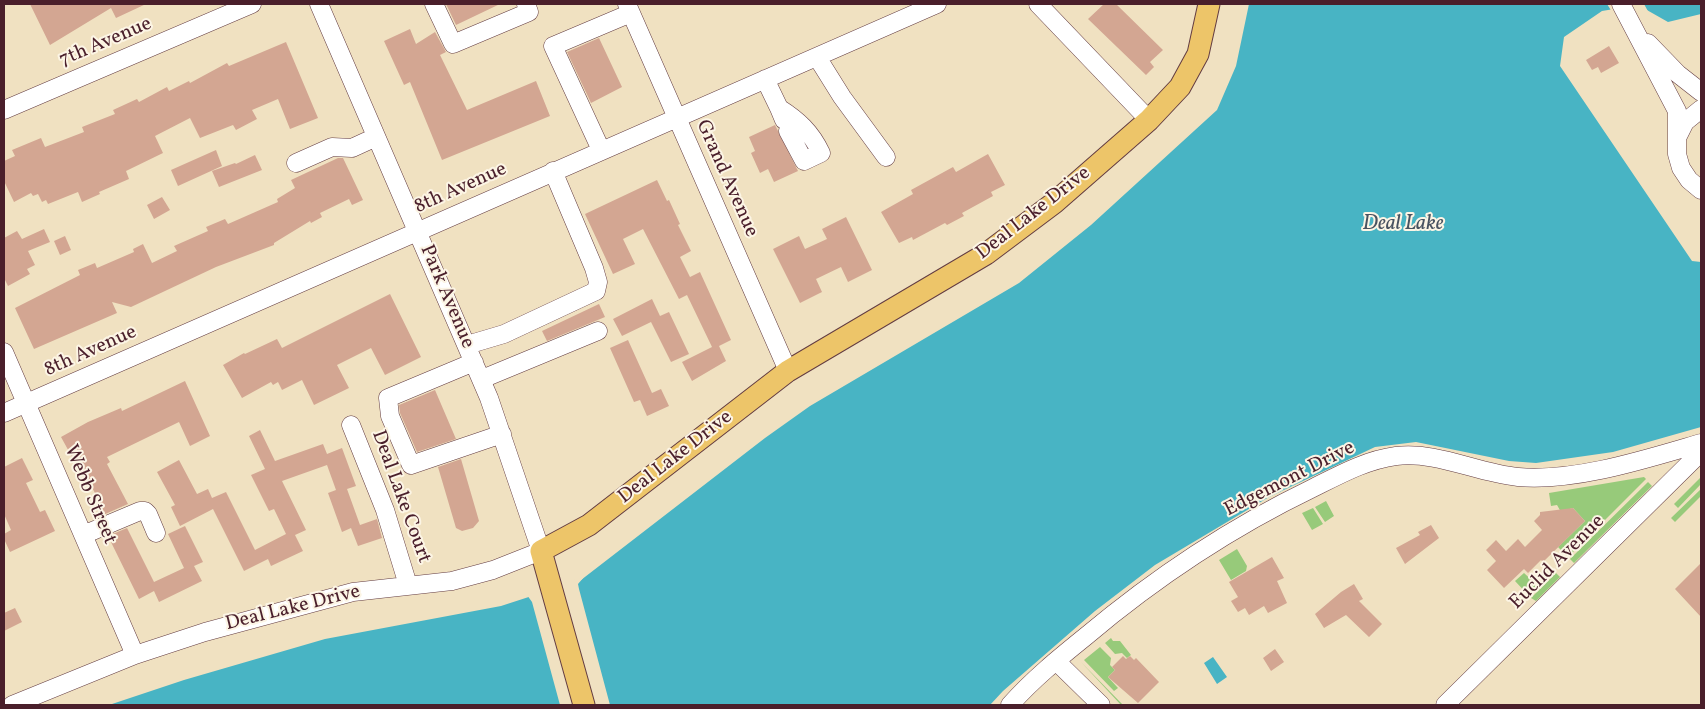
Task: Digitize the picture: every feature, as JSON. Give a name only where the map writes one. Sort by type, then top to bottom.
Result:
[{"type":"main road","name":"Deal Lake Drive","points":[[542,551],[589,525],[788,371],[1014,234],[1150,120],[1174,96],[1187,77],[1202,42],[1209,4]]},
{"type":"main road","name":"Park Avenue","points":[[542,551],[584,705]]},
{"type":"street","name":"7th Avenue","points":[[4,110],[252,4]]},
{"type":"street","name":"Park Avenue","points":[[319,4],[482,379],[542,551]]},
{"type":"street","points":[[434,4],[452,44],[529,12],[526,4]]},
{"type":"street","name":"8th Avenue","points":[[4,413],[937,4]]},
{"type":"street","points":[[1038,4],[1150,120]]},
{"type":"street","points":[[1621,4],[1677,111],[1677,154],[1681,168],[1689,180],[1701,190]]},
{"type":"street","points":[[601,150],[553,46],[628,8]]},
{"type":"street","name":"Grand Avenue","points":[[628,8],[788,371]]},
{"type":"street","points":[[1636,30],[1672,69],[1701,92]]},
{"type":"street","points":[[817,57],[842,97],[886,157]]},
{"type":"street","points":[[765,79],[784,120]]},
{"type":"street","points":[[1678,136],[1686,122],[1701,109]]},
{"type":"street","points":[[296,163],[332,147],[352,148],[376,137]]},
{"type":"street","points":[[467,345],[504,334],[596,291],[598,282],[594,268],[553,171]]},
{"type":"street","points":[[482,379],[598,331]]},
{"type":"street","name":"Webb Street","points":[[4,352],[134,655]]},
{"type":"street","points":[[474,362],[388,398],[390,416],[411,465],[502,434]]},
{"type":"street","name":"Deal Lake Court","points":[[351,425],[385,510],[408,585]]},
{"type":"street","name":"Edgemont Drive","points":[[1010,705],[1056,660],[1138,594],[1202,550],[1285,502],[1375,460],[1398,456],[1425,457],[1501,474],[1544,477],[1700,455]]},
{"type":"street","name":"Euclid Avenue","points":[[1445,705],[1700,455]]},
{"type":"street","points":[[83,536],[140,511],[148,514],[156,533]]},
{"type":"street","name":"Deal Lake Drive","points":[[12,705],[134,655],[205,632],[353,592],[452,581],[493,570],[542,551]]},
{"type":"street","points":[[1056,660],[1101,705]]},
{"type":"green space","points":[[1644,477],[1646,479],[1568,557],[1558,547],[1585,521],[1573,508],[1561,512],[1557,505],[1551,506],[1549,493]]},
{"type":"green space","points":[[1700,478],[1701,484],[1678,508],[1674,504]]},
{"type":"green space","points":[[1648,482],[1652,486],[1574,563],[1570,559]]},
{"type":"green space","points":[[1701,489],[1701,496],[1675,522],[1671,518]]},
{"type":"green space","points":[[1326,501],[1334,516],[1325,522],[1315,507]]},
{"type":"green space","points":[[1313,508],[1323,524],[1312,530],[1302,513]]},
{"type":"green space","points":[[1237,549],[1247,566],[1246,571],[1231,580],[1219,560]]},
{"type":"green space","points":[[1524,573],[1538,586],[1529,596],[1515,581]]},
{"type":"green space","points":[[1556,573],[1560,577],[1536,601],[1531,598]]},
{"type":"green space","points":[[1111,638],[1113,641],[1120,641],[1131,655],[1127,658],[1122,653],[1115,654],[1105,643]]},
{"type":"green space","points":[[1100,647],[1111,658],[1110,665],[1115,670],[1108,677],[1118,688],[1114,691],[1084,660]]},
{"type":"green space","points":[[1081,662],[1123,705],[1121,705]]},
{"type":"water","name":"Deal Lake","points":[[1249,4],[1701,4],[1701,14],[1668,22],[1638,5],[1602,11],[1564,37],[1560,66],[1692,261],[1701,262],[1701,427],[1613,452],[1536,463],[1509,461],[1416,442],[1375,447],[1269,497],[1155,565],[1095,611],[1003,691],[990,705],[109,705],[184,680],[325,639],[501,606],[581,580],[765,438],[810,406],[1019,283],[1091,225],[1217,110],[1236,66]]},
{"type":"water","points":[[1213,657],[1227,677],[1217,684],[1204,663]]},
{"type":"pier","points":[[1607,4],[1644,4],[1650,15],[1637,8],[1612,12]]},
{"type":"pier","points":[[584,577],[578,584],[579,589],[610,705],[560,705],[532,602],[527,595]]},
{"type":"building","points":[[30,4],[146,4],[116,18],[111,8],[50,45]]},
{"type":"building","points":[[446,4],[500,4],[456,25]]},
{"type":"building","points":[[1104,4],[1116,4],[1163,50],[1150,62],[1154,67],[1146,75],[1088,19]]},
{"type":"building","points":[[410,29],[416,44],[435,32],[446,52],[440,55],[467,110],[536,81],[550,116],[442,160],[410,82],[404,85],[384,41]]},
{"type":"building","points":[[599,38],[622,87],[591,103],[567,52]]},
{"type":"building","points":[[286,42],[318,118],[290,129],[278,99],[252,110],[257,119],[236,130],[233,125],[200,138],[190,118],[155,136],[163,153],[126,171],[129,179],[99,192],[100,194],[82,202],[78,192],[48,204],[46,200],[42,202],[38,194],[33,196],[31,193],[14,202],[4,181],[4,161],[15,156],[12,150],[41,138],[45,147],[84,132],[82,127],[115,114],[113,110],[137,99],[139,102],[167,87],[169,91],[189,81],[190,83],[227,63],[229,66]]},
{"type":"building","points":[[1609,46],[1619,63],[1601,73],[1598,67],[1592,70],[1586,60]]},
{"type":"building","points":[[775,125],[798,171],[774,182],[768,169],[760,173],[751,153],[755,151],[749,137]]},
{"type":"building","points":[[216,150],[222,166],[178,186],[171,170]]},
{"type":"building","points":[[988,154],[1005,185],[991,192],[993,196],[962,213],[964,216],[947,225],[945,223],[913,240],[912,237],[899,243],[881,212],[913,194],[911,190],[953,167],[956,172]]},
{"type":"building","points":[[255,155],[262,170],[219,187],[212,171],[236,164]]},
{"type":"building","points":[[338,158],[343,158],[363,200],[352,205],[349,199],[320,213],[322,217],[311,223],[310,221],[274,243],[274,245],[216,267],[131,307],[112,302],[117,313],[34,349],[15,308],[80,275],[78,270],[95,263],[97,268],[134,252],[133,249],[143,244],[152,263],[177,251],[174,246],[208,231],[206,227],[225,219],[228,224],[278,202],[277,199],[295,188],[291,180]]},
{"type":"building","points":[[657,180],[667,201],[669,200],[680,224],[678,225],[691,251],[680,257],[690,277],[700,272],[731,340],[719,346],[726,361],[692,381],[682,362],[712,347],[687,295],[679,299],[643,229],[623,239],[635,264],[613,274],[585,214]]},
{"type":"building","points":[[162,197],[170,210],[154,219],[147,205]]},
{"type":"building","points":[[846,217],[872,270],[848,282],[841,267],[816,279],[822,292],[800,303],[773,249],[799,236],[805,249],[827,239],[822,229]]},
{"type":"building","points":[[44,229],[50,242],[28,251],[35,265],[27,269],[30,274],[8,286],[4,278],[4,238],[17,231],[22,239]]},
{"type":"building","points":[[65,236],[71,250],[60,255],[54,241]]},
{"type":"building","points":[[390,294],[421,357],[385,375],[371,348],[337,365],[349,388],[314,405],[302,380],[282,390],[278,382],[273,385],[271,382],[242,398],[223,365],[244,353],[277,339],[282,348]]},
{"type":"building","points":[[652,299],[660,316],[669,312],[689,354],[671,362],[651,322],[622,336],[613,319]]},
{"type":"building","points":[[599,304],[605,317],[547,341],[542,331]]},
{"type":"building","points":[[628,340],[652,393],[661,389],[669,406],[647,416],[640,400],[634,402],[610,348]]},
{"type":"building","points":[[185,381],[210,436],[190,446],[179,422],[107,457],[110,462],[107,464],[128,504],[103,515],[92,497],[96,495],[75,455],[72,457],[61,437],[88,422],[121,408],[122,411]]},
{"type":"building","points":[[435,390],[456,439],[417,452],[400,413],[399,405]]},
{"type":"building","points":[[260,430],[275,461],[323,444],[327,454],[342,448],[356,486],[347,489],[360,525],[377,519],[382,538],[358,546],[351,528],[342,532],[328,493],[336,490],[327,465],[282,481],[306,530],[295,535],[303,551],[271,566],[268,559],[244,571],[213,509],[180,526],[171,507],[175,505],[157,472],[179,460],[197,494],[208,489],[212,498],[226,492],[255,550],[286,534],[274,509],[269,511],[251,475],[265,469],[249,436]]},
{"type":"building","points":[[22,458],[33,480],[26,483],[40,512],[45,510],[55,531],[10,552],[4,539],[4,534],[11,530],[4,514],[4,467]]},
{"type":"building","points":[[461,459],[479,521],[473,528],[462,531],[456,528],[438,467]]},
{"type":"building","points":[[1573,508],[1585,521],[1543,562],[1541,560],[1528,573],[1524,569],[1504,588],[1487,570],[1496,561],[1486,550],[1496,540],[1506,551],[1518,539],[1525,547],[1542,530],[1534,521],[1540,515],[1540,512]]},
{"type":"building","points":[[1431,525],[1439,538],[1405,564],[1396,548],[1420,535],[1418,532]]},
{"type":"building","points":[[185,526],[203,562],[194,566],[202,581],[159,602],[154,591],[139,599],[108,536],[127,528],[154,582],[184,568],[168,534]]},
{"type":"building","points":[[1272,557],[1284,578],[1277,581],[1287,603],[1268,613],[1264,606],[1249,615],[1245,608],[1238,612],[1231,601],[1238,597],[1229,582]]},
{"type":"building","points":[[1701,563],[1701,617],[1675,589]]},
{"type":"building","points":[[1354,584],[1363,599],[1359,601],[1382,624],[1369,637],[1346,615],[1324,628],[1315,614],[1341,592]]},
{"type":"building","points":[[15,608],[22,622],[4,631],[4,613]]},
{"type":"building","points":[[1275,649],[1284,662],[1271,671],[1263,658]]},
{"type":"building","points":[[1123,656],[1126,659],[1130,656],[1134,660],[1136,658],[1159,682],[1138,703],[1108,677],[1115,670],[1112,667]]}]
